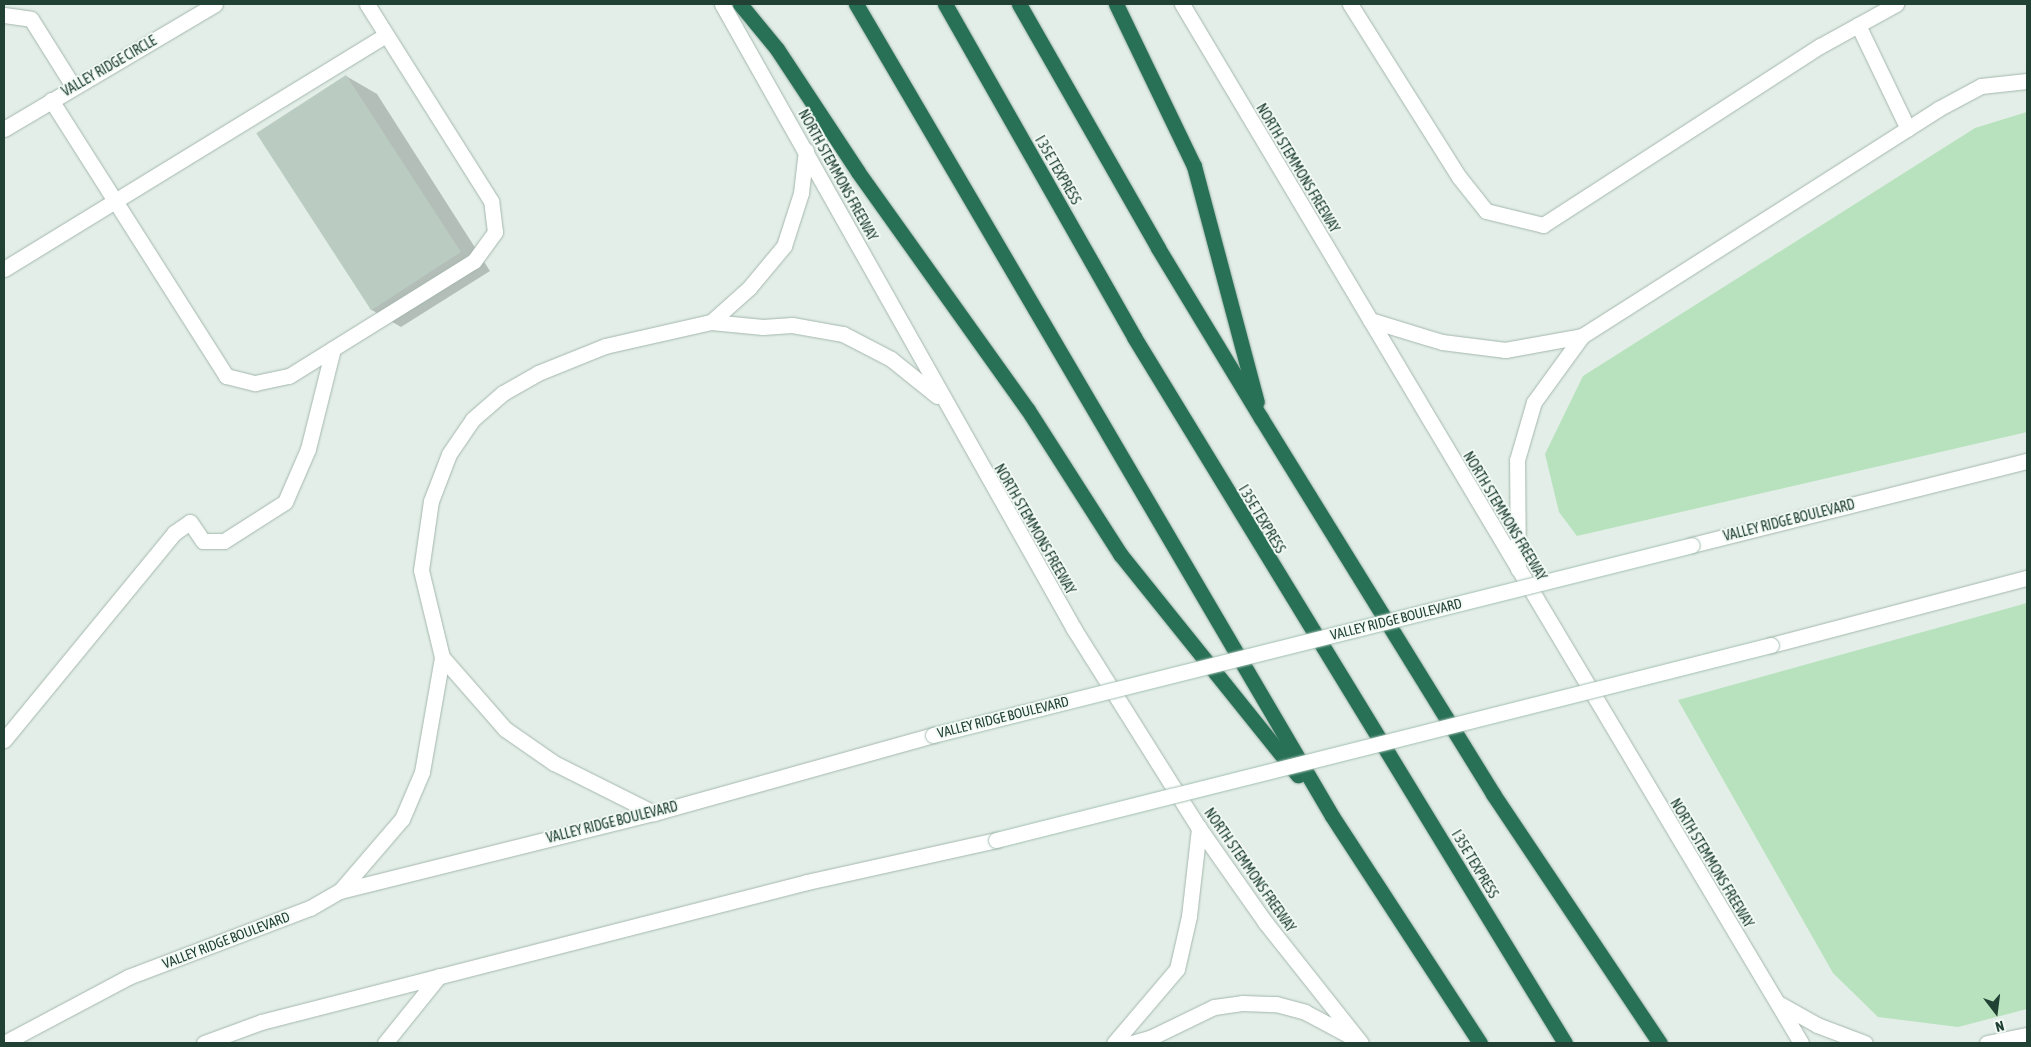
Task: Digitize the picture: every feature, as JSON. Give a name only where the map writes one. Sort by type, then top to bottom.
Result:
[{"type":"highway","points":[[740,4],[777,49],[858,172],[1028,410],[1120,554],[1332,816]]},
{"type":"highway","points":[[856,4],[1332,816],[1480,1043]]},
{"type":"highway","name":"I 35E TEXPRESS","points":[[945,4],[1134,337],[1565,1043]]},
{"type":"highway","points":[[1019,4],[1158,248],[1261,418],[1494,794],[1660,1043]]},
{"type":"highway","points":[[1116,4],[1194,166],[1261,418]]},
{"type":"main road","points":[[51,100],[226,376],[255,383],[289,376],[474,261],[495,232],[491,201],[367,4]]},
{"type":"main road","name":"NORTH STEMMONS FREEWAY","points":[[722,4],[806,150],[942,400],[1074,629],[1199,828],[1265,922],[1360,1042]]},
{"type":"main road","name":"NORTH STEMMONS FREEWAY","points":[[1182,4],[1775,1001],[1802,1043]]},
{"type":"main road","points":[[1350,4],[1459,178],[1486,211],[1544,225],[1858,25],[1896,4]]},
{"type":"main road","name":"VALLEY RIDGE CIRCLE","points":[[4,129],[211,5]]},
{"type":"main road","points":[[4,15],[30,19],[73,86]]},
{"type":"main road","points":[[1858,25],[1908,129]]},
{"type":"main road","points":[[4,269],[386,35]]},
{"type":"main road","points":[[1518,570],[1517,460],[1534,402],[1582,336],[1908,129],[1981,86],[2027,81]]},
{"type":"main road","points":[[710,322],[749,288],[784,246],[801,193],[806,150]]},
{"type":"main road","points":[[1370,320],[1442,342],[1504,350],[1582,336]]},
{"type":"main road","points":[[340,891],[402,819],[422,772],[442,657],[421,570],[431,501],[449,454],[473,420],[503,393],[538,373],[605,346],[710,322],[763,327],[792,325],[843,334],[891,358],[942,400]]},
{"type":"main road","points":[[4,740],[174,533],[190,522],[204,541],[224,541],[285,502],[308,449],[333,349]]},
{"type":"main road","name":"VALLEY RIDGE BOULEVARD","points":[[4,1043],[128,977],[310,908],[340,891],[654,812],[933,735],[2027,460]]},
{"type":"main road","points":[[204,1043],[261,1022],[807,882],[996,840],[1771,645],[2027,578]]},
{"type":"main road","points":[[442,657],[506,729],[554,763],[654,812]]},
{"type":"main road","points":[[1114,1043],[1177,969],[1189,916],[1199,828]]},
{"type":"main road","points":[[384,1043],[439,976]]},
{"type":"main road","points":[[1775,1001],[1817,1025],[1865,1043]]},
{"type":"main road","points":[[1132,1043],[1150,1038],[1214,1007],[1242,1003],[1276,1004],[1305,1012],[1360,1042]]},
{"type":"main road","points":[[1987,1043],[2027,1036]]},
{"type":"main road","points":[[2017,1043],[2027,1036]]},
{"type":"green space","points":[[2027,112],[2027,432],[1577,536],[1559,512],[1545,454],[1583,376],[1975,128]]},
{"type":"green space","points":[[2027,603],[2027,1009],[1958,1027],[1878,1017],[1833,973],[1678,700]]},
{"type":"building","points":[[346,75],[461,252],[371,310],[256,133]]}]
